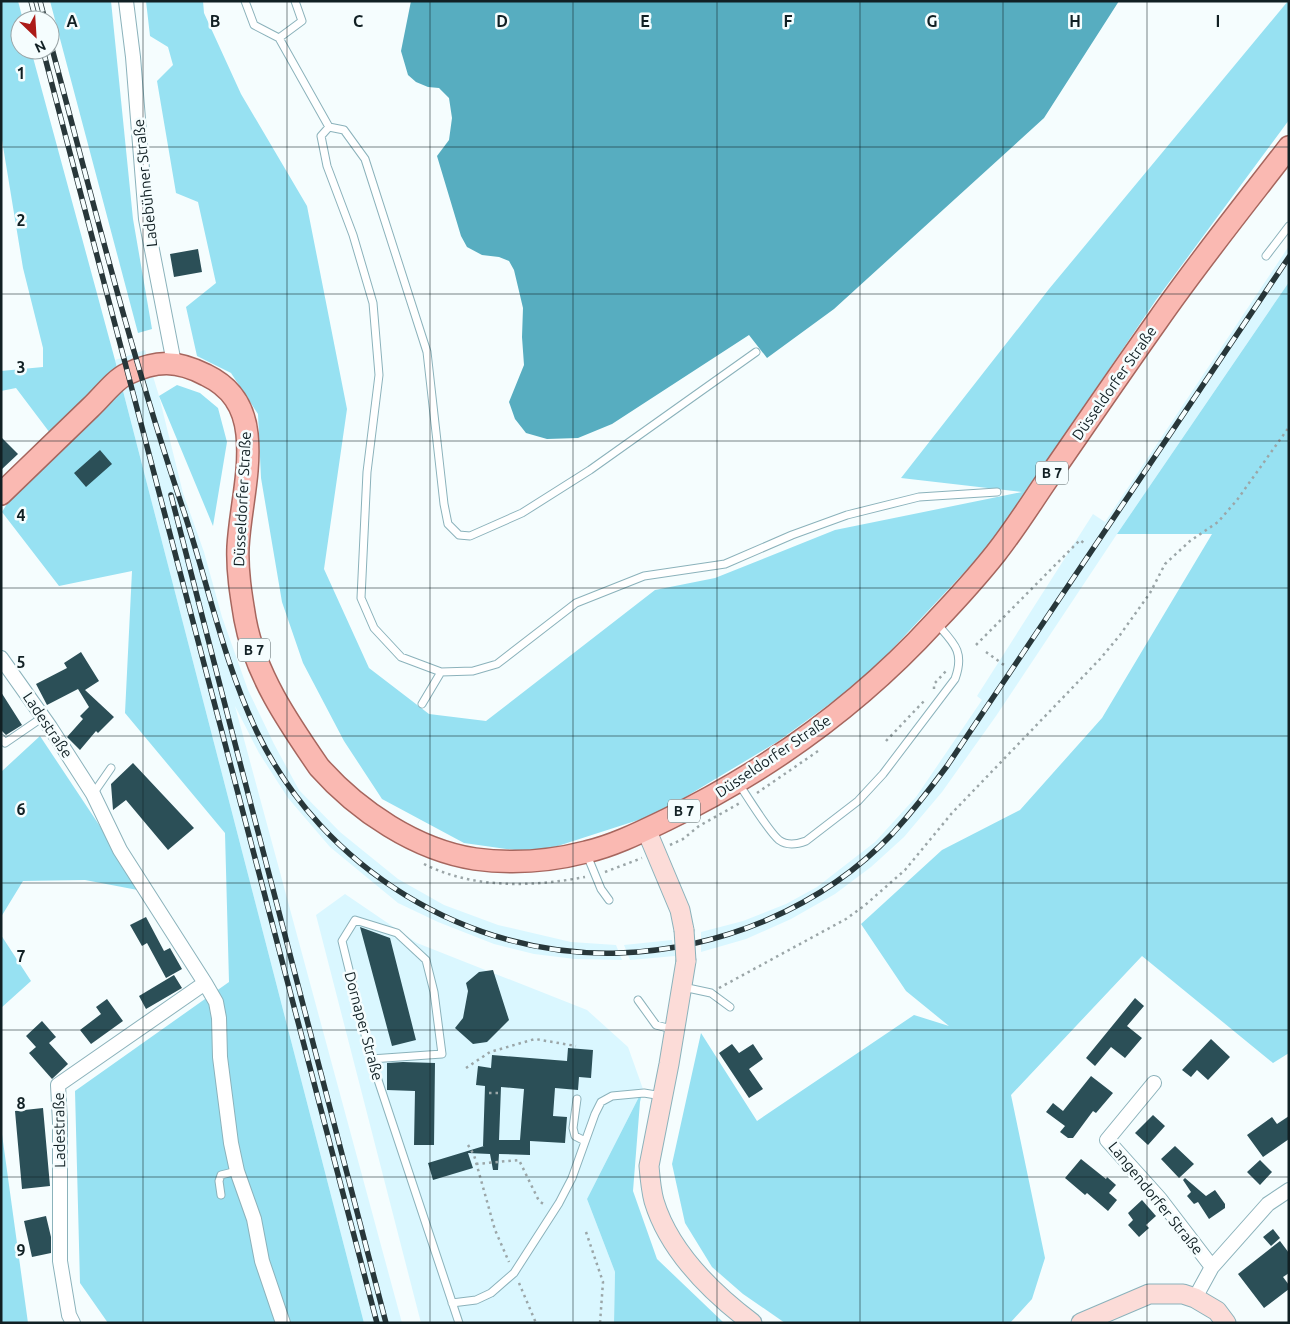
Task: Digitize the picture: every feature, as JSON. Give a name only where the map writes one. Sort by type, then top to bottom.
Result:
[{"type":"main road","name":"Düsseldorfer Straße","points":[[1,494],[124,375],[152,365],[174,362],[198,370],[220,382],[229,391],[246,424],[248,448],[238,547],[238,566],[246,622],[264,678],[318,767],[330,780],[371,813],[418,841],[447,853],[476,859],[533,860],[586,852],[646,829],[695,806],[738,782],[785,752],[830,720],[871,684],[935,622],[997,552],[1160,317],[1289,147]]},
{"type":"main road","points":[[646,829],[680,910],[684,930],[686,961],[649,1166],[654,1200],[674,1242],[699,1274],[726,1303],[752,1323]]},
{"type":"main road","points":[[1081,1323],[1149,1294],[1183,1294],[1195,1298],[1216,1311],[1226,1323]]},
{"type":"street","name":"Ladebühner Straße","points":[[126,1],[133,57],[146,219],[174,362]]},
{"type":"street","name":"Ladestraße","points":[[1,658],[43,717],[93,794],[120,850],[216,1002],[228,1130],[237,1171],[254,1219],[262,1261],[283,1323]]},
{"type":"street","name":"Ladestraße","points":[[73,1323],[60,1261],[60,1122],[58,1086],[205,983]]},
{"type":"street","name":"Langendorfer Straße","points":[[1154,1084],[1106,1140],[1160,1199],[1212,1267]]},
{"type":"street","name":"Langendorfer Straße","points":[[1195,1298],[1212,1267],[1268,1204],[1289,1190]]},
{"type":"lane","points":[[246,1],[254,26],[279,38],[329,127],[344,130],[364,159],[427,352],[444,504],[448,524],[459,535],[470,536],[522,513],[590,470],[756,352]]},
{"type":"lane","points":[[279,38],[302,22],[294,1]]},
{"type":"lane","points":[[329,127],[321,136],[327,166],[353,235],[373,303],[379,375],[367,472],[360,598],[374,628],[402,657],[441,672],[473,672],[497,664],[576,603],[644,576],[725,564],[792,535],[846,515],[919,497],[997,492]]},
{"type":"lane","points":[[1266,256],[1289,226]]},
{"type":"lane","points":[[738,782],[771,830],[779,840],[786,843],[800,843],[806,840],[858,801],[883,774],[955,679],[959,668],[959,654],[955,646],[935,622]]},
{"type":"lane","points":[[422,704],[441,672]]},
{"type":"lane","points":[[1,738],[5,743],[43,717]]},
{"type":"lane","points":[[93,794],[111,768]]},
{"type":"lane","points":[[586,852],[602,889],[609,900]]},
{"type":"lane","name":"Dornaper Straße","points":[[371,1059],[442,1054],[434,992],[426,960],[397,933],[355,920],[342,941],[371,1059],[458,1323]]},
{"type":"lane","points":[[682,987],[712,993],[730,1006]]},
{"type":"lane","points":[[638,1000],[656,1025],[675,1030]]},
{"type":"lane","points":[[452,1303],[476,1300],[491,1293],[514,1273],[559,1203],[572,1178],[601,1102],[612,1096],[644,1093],[663,1096]]},
{"type":"lane","points":[[577,1099],[573,1128],[575,1136],[585,1141]]},
{"type":"lane","points":[[221,1195],[218,1181],[222,1175],[237,1171]]},
{"type":"path","points":[[712,993],[846,919],[905,870],[952,813],[1100,659],[1150,594],[1165,564],[1190,541],[1218,522],[1237,500],[1289,426]]},
{"type":"path","points":[[976,645],[1080,540],[1085,544]]},
{"type":"path","points":[[986,652],[1004,664]]},
{"type":"path","points":[[466,1068],[490,1052],[535,1039],[576,1046]]},
{"type":"path","points":[[489,1093],[500,1093]]},
{"type":"path","points":[[468,1145],[474,1155],[499,1240],[528,1301],[536,1323]]},
{"type":"path","points":[[476,1164],[519,1160],[539,1201]]},
{"type":"path","points":[[586,1232],[603,1282],[600,1323]]},
{"type":"shaded area","points":[[1,1],[18,1],[20,10],[10,10],[10,60],[34,60],[115,360],[364,1323],[108,1323],[80,1283],[75,1091],[229,982],[225,833],[125,713],[132,571],[59,586],[2,512],[50,433],[16,388],[1,391],[1,371],[43,367],[43,348],[23,268],[1,134]]},
{"type":"shaded area","points":[[50,1],[111,1],[133,219],[152,329],[138,333],[60,39],[60,10],[52,10]]},
{"type":"shaded area","points":[[146,1],[203,1],[204,13],[241,94],[307,206],[347,409],[324,569],[369,668],[429,714],[486,721],[655,590],[715,578],[835,530],[1022,492],[901,478],[1049,289],[1288,1],[1289,120],[1156,300],[989,546],[864,679],[777,742],[657,814],[536,853],[464,843],[382,799],[344,741],[303,663],[282,602],[261,478],[258,414],[231,373],[197,356],[186,307],[216,283],[198,202],[176,193],[157,81],[173,65],[168,47],[150,36]]},
{"type":"shaded area","points":[[411,1],[1119,1],[1044,118],[834,309],[767,358],[749,335],[612,424],[578,438],[547,439],[526,433],[515,419],[509,402],[524,365],[522,337],[523,308],[514,270],[509,261],[499,257],[482,255],[467,247],[461,236],[437,156],[449,140],[452,118],[449,98],[439,88],[428,87],[416,82],[408,75],[401,51]]},
{"type":"shaded area","points":[[1289,246],[1289,282],[1117,534],[996,716],[942,792],[904,837],[871,867],[835,894],[791,919],[746,939],[701,952],[701,932],[743,921],[786,904],[817,887],[875,842],[916,797],[982,700],[977,696],[1093,514],[1105,522]]},
{"type":"shaded area","points":[[1289,282],[1289,1053],[1273,1063],[1142,956],[1011,1095],[1045,1258],[1032,1299],[1010,1323],[785,1323],[743,1294],[712,1267],[685,1223],[672,1164],[701,1033],[757,1121],[914,1015],[949,1026],[906,991],[861,924],[942,850],[1020,810],[1102,718],[1212,534],[1117,534]]},
{"type":"shaded area","points":[[145,350],[159,396],[183,493],[204,552],[222,617],[248,690],[299,790],[340,832],[398,879],[444,905],[498,925],[571,942],[616,945],[622,960],[575,959],[534,954],[494,944],[438,922],[398,903],[330,847],[288,798],[259,753],[235,706],[402,1323],[364,1323],[115,360]]},
{"type":"shaded area","points":[[177,385],[200,393],[218,408],[227,442],[213,526],[159,396]]},
{"type":"shaded area","points":[[40,736],[143,891],[85,880],[23,881],[1,917],[1,772]]},
{"type":"shaded area","points":[[345,894],[417,943],[587,1010],[628,1047],[643,1089],[587,1199],[615,1272],[614,1323],[421,1323],[316,915]]},
{"type":"shaded area","points":[[1,935],[31,981],[1,1008]]},
{"type":"shaded area","points":[[672,940],[675,956],[630,960],[624,945]]},
{"type":"shaded area","points":[[643,1089],[640,1102],[633,1191],[657,1259],[724,1323],[614,1323],[615,1272],[587,1199]]},
{"type":"shaded area","points":[[1,1127],[28,1323],[1,1323]]},
{"type":"building","points":[[198,249],[202,272],[174,277],[170,254]]},
{"type":"building","points":[[1,437],[18,454],[1,470]]},
{"type":"building","points":[[100,450],[112,464],[86,487],[74,473]]},
{"type":"building","points":[[81,652],[99,681],[85,690],[114,717],[98,733],[96,731],[80,750],[67,737],[83,719],[80,716],[89,707],[78,689],[47,705],[36,684],[67,668],[64,663]]},
{"type":"building","points":[[1,692],[22,725],[6,735],[1,730]]},
{"type":"building","points":[[133,763],[194,828],[168,850],[126,800],[113,810],[111,784]]},
{"type":"building","points":[[146,917],[164,951],[170,948],[182,969],[166,978],[147,943],[142,946],[130,925]]},
{"type":"building","points":[[360,927],[390,938],[416,1040],[392,1046]]},
{"type":"building","points":[[493,970],[509,1020],[487,1042],[473,1044],[455,1028],[463,1018],[468,991],[466,983],[479,972]]},
{"type":"building","points":[[174,975],[182,988],[146,1009],[139,996]]},
{"type":"building","points":[[1135,998],[1144,1006],[1127,1026],[1142,1038],[1125,1058],[1111,1047],[1095,1066],[1086,1058]]},
{"type":"building","points":[[107,999],[123,1021],[91,1044],[80,1030],[101,1014],[96,1007]]},
{"type":"building","points":[[42,1021],[56,1037],[49,1043],[68,1064],[52,1079],[29,1053],[36,1047],[26,1036]]},
{"type":"building","points":[[1211,1039],[1230,1057],[1208,1080],[1197,1070],[1191,1077],[1182,1070]]},
{"type":"building","points":[[732,1044],[739,1053],[753,1044],[763,1059],[749,1069],[763,1089],[749,1098],[719,1053]]},
{"type":"building","points":[[568,1048],[593,1050],[591,1078],[579,1077],[578,1090],[555,1088],[553,1116],[567,1117],[565,1143],[530,1141],[530,1155],[499,1154],[498,1170],[493,1170],[490,1154],[468,1153],[473,1168],[433,1180],[428,1163],[484,1146],[485,1086],[476,1085],[478,1066],[491,1068],[492,1055],[567,1061]],"holes":[[[501,1087],[524,1089],[520,1140],[499,1140]]]},
{"type":"building","points":[[387,1063],[435,1063],[434,1145],[414,1145],[415,1091],[387,1090]]},
{"type":"building","points":[[1091,1076],[1113,1093],[1096,1113],[1093,1111],[1073,1138],[1068,1138],[1060,1132],[1065,1126],[1046,1112],[1053,1103],[1063,1111]]},
{"type":"building","points":[[43,1108],[50,1186],[22,1189],[15,1111]]},
{"type":"building","points":[[1153,1115],[1165,1126],[1148,1145],[1135,1133]]},
{"type":"building","points":[[1289,1116],[1289,1139],[1263,1157],[1247,1135],[1272,1117],[1277,1124]]},
{"type":"building","points":[[1175,1146],[1194,1164],[1179,1178],[1161,1159]]},
{"type":"building","points":[[1081,1159],[1116,1185],[1109,1193],[1117,1200],[1108,1211],[1065,1178]]},
{"type":"building","points":[[1260,1160],[1272,1172],[1260,1185],[1247,1172]]},
{"type":"building","points":[[1185,1178],[1206,1196],[1215,1190],[1225,1204],[1225,1208],[1209,1219],[1198,1202],[1194,1204],[1187,1196],[1191,1192],[1183,1180]]},
{"type":"building","points":[[1142,1200],[1156,1216],[1146,1225],[1149,1228],[1139,1237],[1128,1225],[1133,1220],[1128,1213]]},
{"type":"building","points":[[46,1216],[51,1237],[51,1253],[32,1257],[24,1221]]},
{"type":"building","points":[[1273,1229],[1280,1238],[1271,1246],[1263,1237]]},
{"type":"building","points":[[1280,1241],[1289,1253],[1289,1273],[1283,1277],[1289,1285],[1289,1289],[1264,1308],[1238,1274]]},
{"type":"railway","points":[[31,1],[33,10]]},
{"type":"railway","points":[[40,1],[42,10]]},
{"type":"railway","points":[[46,60],[377,1323]]},
{"type":"railway","points":[[55,60],[146,393],[192,537],[225,650],[257,732],[285,781],[320,825],[360,863],[406,895],[455,921],[508,940],[563,951],[619,953],[657,950],[695,943],[732,933],[768,920],[802,903],[835,883],[865,860],[893,833],[947,766],[1289,257]]},
{"type":"railway","points":[[171,495],[386,1323]]}]
